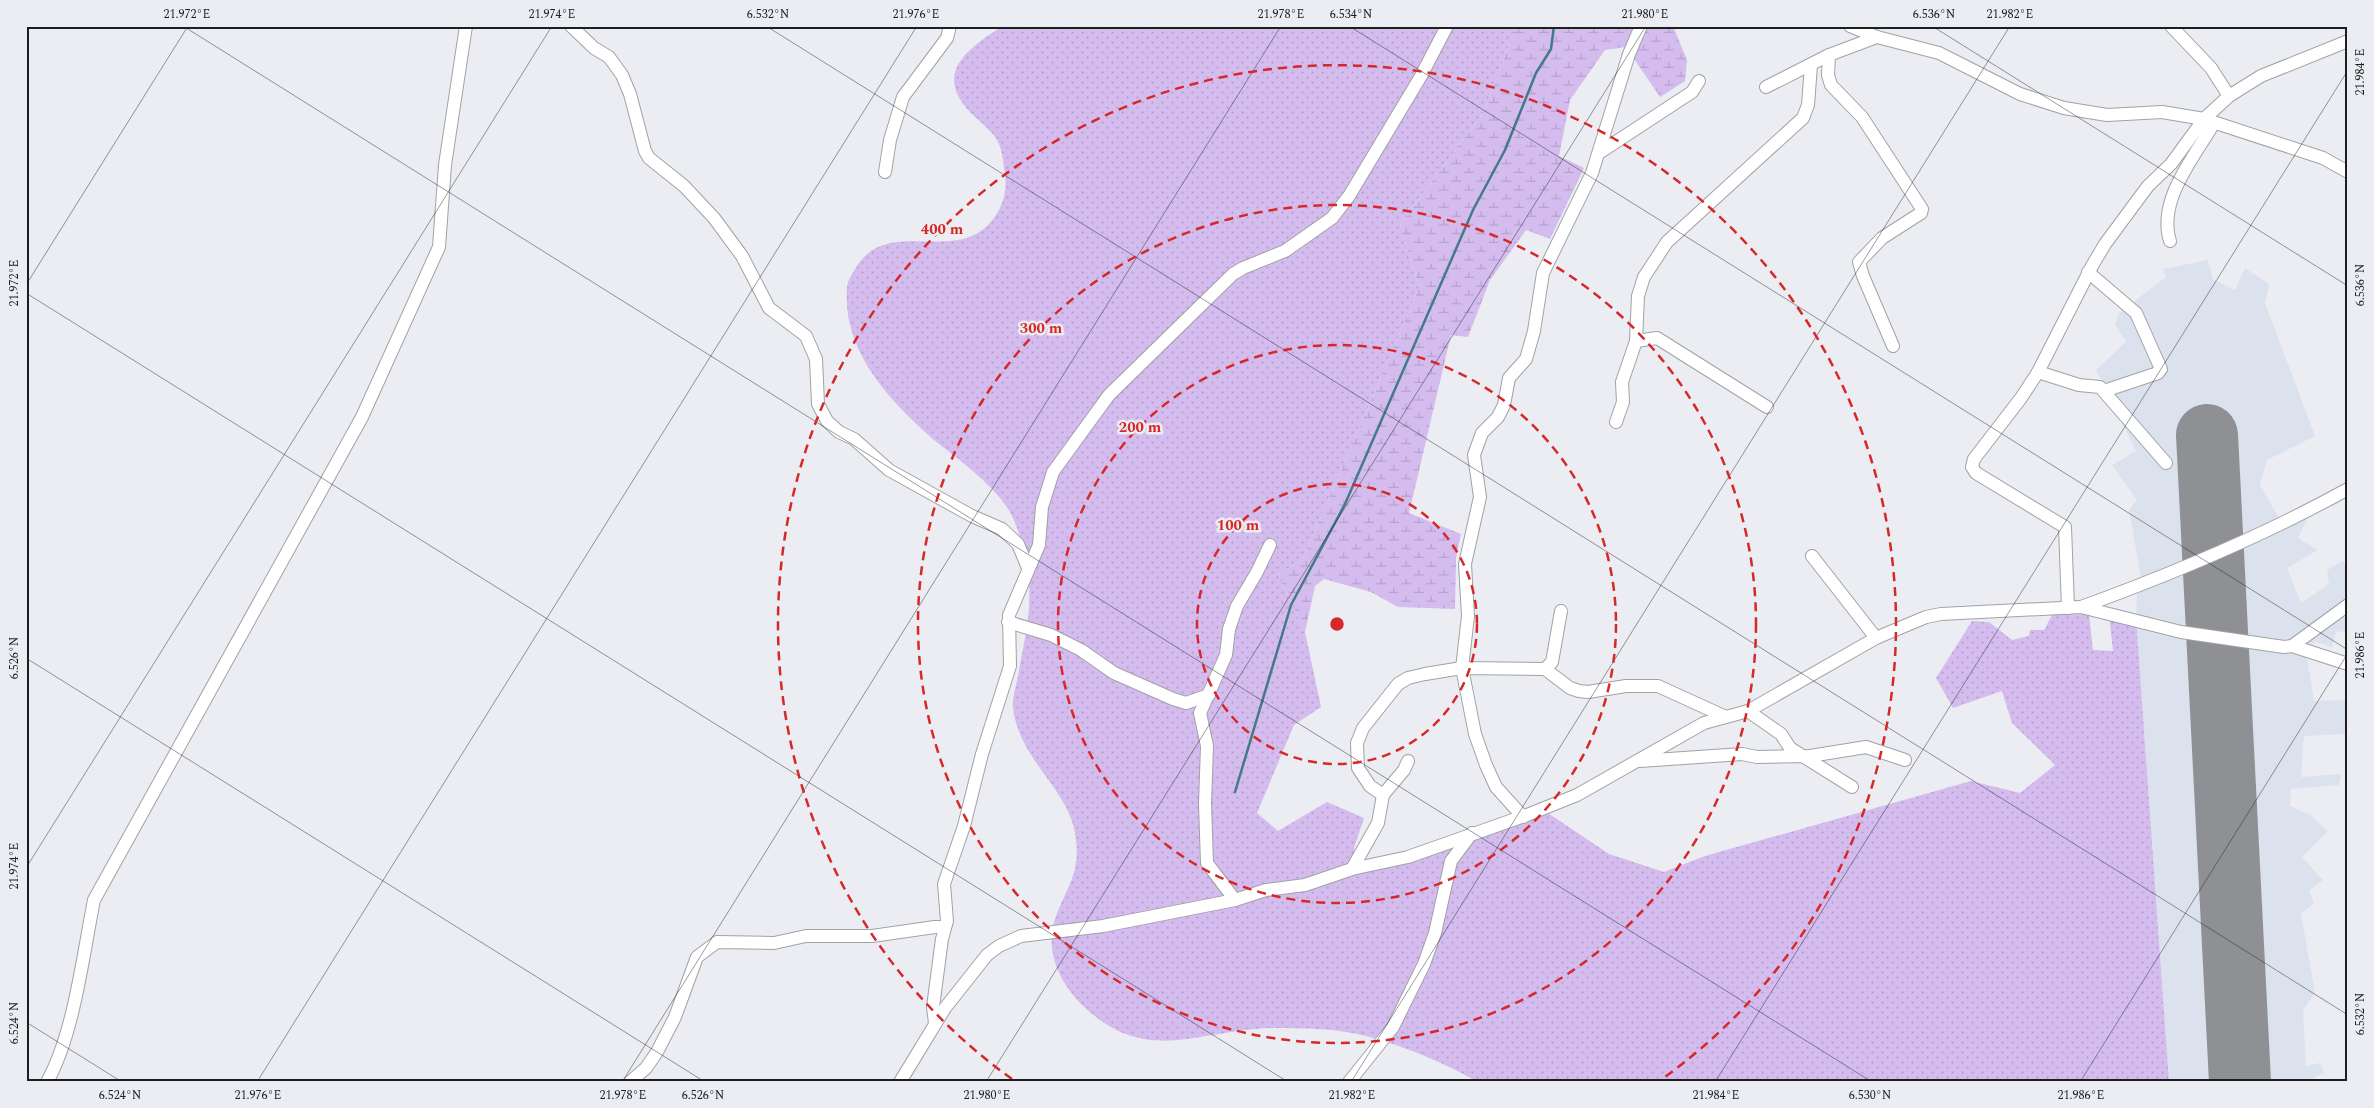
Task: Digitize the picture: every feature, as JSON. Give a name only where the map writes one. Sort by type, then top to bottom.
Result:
[{"type":"street","points":[[47,1082],[59,1061],[78,981],[94,900],[362,417],[439,247],[445,165],[466,26]]},
{"type":"street","points":[[571,26],[594,48],[609,57],[622,75],[630,94],[644,150],[649,158],[684,186],[714,218],[742,256],[769,308],[806,336],[816,359],[818,404],[827,421],[839,432],[854,439],[889,470],[972,516],[1002,529],[1018,544],[1028,568]]},
{"type":"street","points":[[885,172],[890,140],[903,97],[947,38],[950,26]]},
{"type":"street","points":[[935,1022],[933,1007],[947,921],[944,884],[964,826],[982,754],[1010,666],[1008,622],[1012,606],[1038,545],[1042,507],[1053,472],[1100,407],[1238,270],[1285,251],[1332,218],[1349,196],[1421,76],[1447,26]]},
{"type":"street","points":[[1523,817],[1496,787],[1486,766],[1475,734],[1462,668],[1468,616],[1465,564],[1480,497],[1474,464],[1477,444],[1482,433],[1498,417],[1504,405],[1511,374],[1526,359],[1534,331],[1543,273],[1573,215],[1599,153],[1629,54],[1641,26]]},
{"type":"street","points":[[1850,26],[1877,37],[1939,53],[2020,94],[2069,110],[2107,115],[2162,112],[2209,121],[2323,158],[2348,172]]},
{"type":"street","points":[[2171,26],[2211,68],[2229,96]]},
{"type":"street","points":[[1766,87],[1829,55],[1877,37]]},
{"type":"street","points":[[2068,608],[2065,526],[1976,474],[1972,467],[1974,459],[2021,398],[2038,372],[2088,272],[2105,244],[2148,186],[2171,164],[2229,96],[2266,74],[2348,41]]},
{"type":"street","points":[[1829,55],[1828,75],[1832,85],[1865,122],[1922,210],[1921,213],[1882,238],[1859,262],[1863,276],[1894,346]]},
{"type":"street","points":[[1616,422],[1622,402],[1622,382],[1636,340],[1638,296],[1644,277],[1668,242],[1803,118],[1808,105],[1811,65]]},
{"type":"street","points":[[1599,153],[1692,92],[1699,81]]},
{"type":"street","points":[[2170,241],[2166,228],[2170,201],[2209,121]]},
{"type":"street","points":[[2088,272],[2136,313],[2161,369],[2158,373],[2104,391]]},
{"type":"street","points":[[1636,340],[1656,338],[1767,407]]},
{"type":"street","points":[[2038,372],[2080,385],[2098,386],[2166,463]]},
{"type":"street","points":[[900,1082],[935,1022],[997,942],[1021,936],[1103,926],[1235,900],[1266,890],[1305,884],[1352,869],[1408,857],[1472,833],[1523,817],[1578,795],[1704,723],[1748,711],[1876,638],[1934,614],[2081,607],[2153,581],[2295,518],[2348,488]]},
{"type":"street","points":[[1235,900],[1207,863],[1205,804],[1207,746],[1200,713],[1226,655],[1230,625],[1237,606],[1257,572],[1270,544]]},
{"type":"street","points":[[1812,556],[1876,638]]},
{"type":"street","points":[[2292,646],[2348,605]]},
{"type":"street","points":[[2081,607],[2181,632],[2292,646],[2348,664]]},
{"type":"street","points":[[1545,669],[1552,662],[1561,611]]},
{"type":"street","points":[[1008,622],[1059,638],[1114,673],[1173,699],[1186,703],[1208,695]]},
{"type":"street","points":[[1383,795],[1370,786],[1358,768],[1357,743],[1363,728],[1398,684],[1408,678],[1462,668],[1545,669],[1570,688],[1579,691],[1588,692],[1626,686],[1658,686],[1726,717]]},
{"type":"street","points":[[1748,711],[1778,731],[1788,747],[1852,787]]},
{"type":"street","points":[[1637,761],[1742,754],[1757,757],[1804,756],[1866,747],[1905,760]]},
{"type":"street","points":[[1352,869],[1378,823],[1383,795],[1404,770],[1408,761]]},
{"type":"street","points":[[1349,1082],[1393,1027],[1424,964],[1436,933],[1451,861],[1472,833]]},
{"type":"street","points":[[630,1082],[646,1068],[657,1052],[675,1017],[697,957],[717,942],[774,943],[806,936],[872,936],[945,927]]},
{"type":"shaded area","points":[[2208,260],[2213,279],[2235,290],[2245,268],[2269,284],[2265,303],[2315,436],[2267,460],[2260,485],[2285,528],[2303,504],[2309,515],[2298,538],[2318,550],[2287,568],[2301,603],[2329,584],[2327,570],[2343,561],[2348,570],[2348,631],[2336,632],[2332,647],[2316,642],[2306,650],[2314,701],[2346,700],[2348,734],[2304,736],[2301,777],[2341,774],[2339,785],[2291,789],[2290,806],[2310,815],[2328,831],[2302,857],[2323,880],[2309,890],[2314,904],[2301,913],[2315,993],[2303,1010],[2306,1066],[2320,1063],[2324,1073],[2306,1082],[2169,1082],[2136,617],[2137,595],[2143,590],[2129,510],[2137,500],[2112,465],[2136,451],[2096,370],[2126,342],[2115,325],[2119,313],[2166,277],[2163,269]]},
{"type":"green space","points":[[1003,26],[1516,26],[1484,112],[1400,224],[1419,288],[1302,561],[1278,574],[1305,632],[1321,707],[1294,725],[1257,813],[1278,831],[1327,802],[1364,818],[1354,848],[1357,868],[1548,813],[1609,854],[1664,872],[1705,856],[1971,781],[2020,793],[2055,765],[2012,723],[2002,691],[1953,708],[1936,678],[1972,621],[1989,622],[2012,640],[2029,636],[2030,630],[2044,630],[2052,615],[2089,614],[2093,650],[2113,651],[2109,615],[2136,617],[2169,1082],[1478,1082],[1426,1056],[1387,1042],[1349,1032],[1265,1028],[1191,1039],[1151,1040],[1132,1036],[1112,1027],[1081,1004],[1072,994],[1058,971],[1052,946],[1052,932],[1055,919],[1075,869],[1077,847],[1075,833],[1071,817],[1063,802],[1024,743],[1017,726],[1013,708],[1029,610],[1029,583],[1026,562],[1017,529],[1007,507],[991,488],[917,425],[886,392],[861,354],[852,333],[847,311],[847,285],[849,279],[857,266],[872,251],[889,243],[949,241],[969,237],[986,227],[1000,208],[1004,198],[1006,183],[1000,147],[994,135],[971,113],[960,99],[955,86],[955,74],[959,63],[967,53]]},
{"type":"green space","points":[[1516,26],[1673,26],[1687,60],[1685,81],[1660,97],[1626,47],[1605,50],[1570,100],[1559,156],[1584,168],[1550,239],[1526,230],[1490,280],[1468,337],[1451,335],[1409,513],[1461,534],[1456,558],[1455,609],[1398,607],[1371,592],[1324,579],[1315,586],[1305,632],[1278,574],[1302,561],[1419,288],[1400,224],[1484,112]]},
{"type":"waterway","points":[[1235,792],[1291,605],[1345,504],[1473,210],[1505,150],[1536,73],[1551,49],[1554,26]]},
{"type":"runway","points":[[2207,435],[2240,1082]]}]
